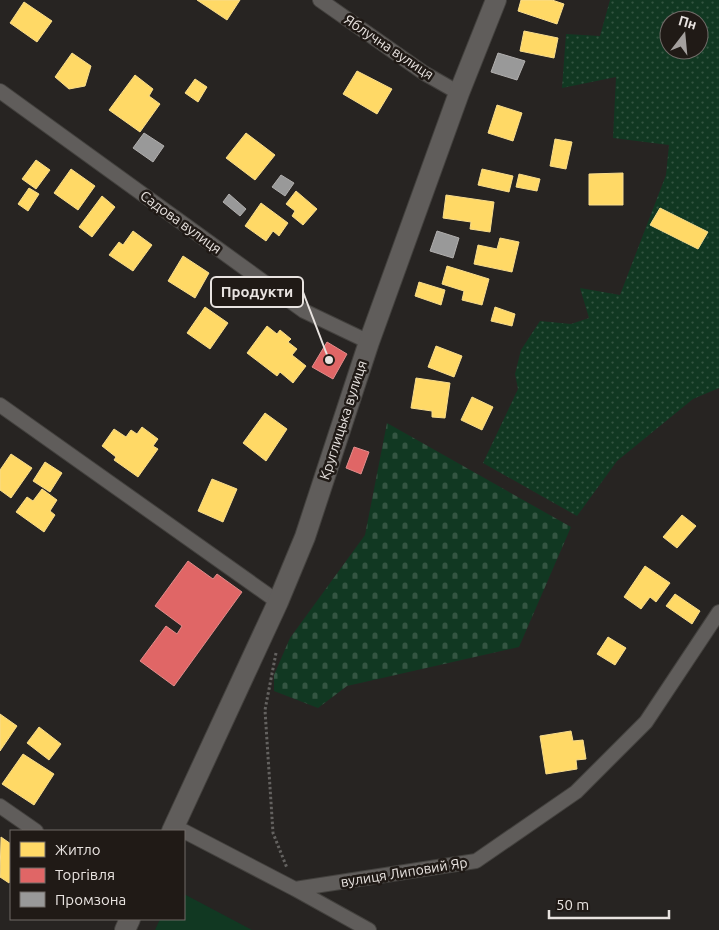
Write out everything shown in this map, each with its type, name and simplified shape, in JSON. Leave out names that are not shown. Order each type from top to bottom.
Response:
[{"type":"street","name":"Яблучна вулиця","points":[[320,0],[424,73],[459,93]]},
{"type":"street","name":"Круглицька вулиця","points":[[173,829],[278,602],[305,537],[369,342],[459,93],[496,0]]},
{"type":"street","name":"Садова вулиця","points":[[0,91],[304,311],[369,342]]},
{"type":"street","points":[[0,405],[278,602]]},
{"type":"street","name":"вулиця Липовий Яр","points":[[295,889],[476,861],[576,792],[646,722],[719,612]]},
{"type":"street","points":[[0,806],[35,830]]},
{"type":"street","points":[[185,835],[295,889],[369,930]]},
{"type":"path","points":[[276,652],[265,710],[273,833],[295,889]]},
{"type":"green space","points":[[610,0],[719,0],[719,388],[693,399],[617,461],[577,516],[483,463],[518,389],[515,374],[521,350],[540,321],[571,324],[589,318],[580,288],[620,295],[666,175],[669,145],[613,138],[616,77],[562,88],[566,34],[600,36]]},
{"type":"green space","points":[[387,423],[571,527],[519,647],[347,686],[318,708],[274,691],[274,675],[290,638],[365,535]]},
{"type":"green space","points":[[185,895],[252,930],[155,930],[160,920],[185,920]]},
{"type":"building: Житло","points":[[197,0],[240,0],[227,20]]},
{"type":"building: Житло","points":[[521,0],[552,0],[564,4],[557,24],[518,11]]},
{"type":"building: Житло","points":[[24,2],[52,21],[37,42],[10,23]]},
{"type":"building: Житло","points":[[524,31],[558,38],[554,58],[520,51]]},
{"type":"building: Житло","points":[[72,53],[91,66],[85,86],[69,89],[55,77]]},
{"type":"building: Житло","points":[[357,71],[392,89],[377,114],[343,94]]},
{"type":"building: Житло","points":[[135,75],[153,89],[149,96],[160,104],[140,132],[109,110]]},
{"type":"building: Житло","points":[[195,79],[207,87],[198,102],[185,93]]},
{"type":"building: Житло","points":[[497,105],[522,113],[513,141],[488,133]]},
{"type":"building: Житло","points":[[246,133],[275,155],[255,180],[226,158]]},
{"type":"building: Житло","points":[[555,139],[572,142],[566,169],[550,166]]},
{"type":"building: Житло","points":[[36,160],[50,170],[36,189],[22,179]]},
{"type":"building: Житло","points":[[71,169],[95,186],[78,210],[54,193]]},
{"type":"building: Житло","points":[[482,169],[513,176],[509,192],[478,185]]},
{"type":"building: Житло","points":[[623,173],[623,205],[589,205],[589,174]]},
{"type":"building: Житло","points":[[519,174],[540,179],[537,191],[516,187]]},
{"type":"building: Житло","points":[[29,188],[39,194],[28,211],[18,204]]},
{"type":"building: Житло","points":[[296,191],[317,209],[303,225],[292,216],[295,211],[286,204]]},
{"type":"building: Житло","points":[[446,195],[494,202],[490,232],[470,229],[471,222],[443,218]]},
{"type":"building: Житло","points":[[102,196],[115,207],[92,237],[79,227]]},
{"type":"building: Житло","points":[[261,203],[288,223],[279,236],[273,231],[266,241],[245,226]]},
{"type":"building: Житло","points":[[660,208],[708,232],[698,249],[650,225]]},
{"type":"building: Житло","points":[[133,231],[152,245],[133,271],[109,255],[119,242],[123,245]]},
{"type":"building: Житло","points":[[500,238],[519,242],[512,272],[474,264],[478,245],[497,249]]},
{"type":"building: Житло","points":[[183,256],[209,273],[195,298],[168,281]]},
{"type":"building: Житло","points":[[447,266],[489,279],[482,305],[462,300],[464,291],[442,284]]},
{"type":"building: Житло","points":[[419,282],[445,290],[441,305],[415,296]]},
{"type":"building: Житло","points":[[205,307],[228,323],[210,349],[187,333]]},
{"type":"building: Житло","points":[[495,307],[515,314],[512,326],[491,321]]},
{"type":"building: Житло","points":[[267,326],[277,334],[280,330],[291,339],[288,342],[297,349],[292,355],[306,366],[293,383],[280,372],[277,376],[247,353]]},
{"type":"building: Житло","points":[[436,346],[462,356],[454,377],[428,367]]},
{"type":"building: Житло","points":[[416,378],[450,383],[445,418],[432,417],[432,411],[411,408]]},
{"type":"building: Житло","points":[[472,397],[493,407],[482,430],[461,420]]},
{"type":"building: Житло","points":[[265,413],[287,429],[266,461],[243,443]]},
{"type":"building: Житло","points":[[142,427],[158,439],[153,446],[158,449],[138,477],[114,460],[116,457],[102,446],[114,429],[126,437],[131,430],[137,434]]},
{"type":"building: Житло","points":[[11,454],[32,468],[11,498],[0,490],[0,470]]},
{"type":"building: Житло","points":[[45,462],[62,473],[50,492],[33,481]]},
{"type":"building: Житло","points":[[212,479],[237,489],[223,522],[198,511]]},
{"type":"building: Житло","points":[[42,489],[57,500],[50,511],[55,515],[44,532],[16,512],[27,497],[33,501]]},
{"type":"building: Житло","points":[[682,515],[696,526],[677,548],[663,537]]},
{"type":"building: Житло","points":[[645,566],[670,583],[656,602],[650,597],[641,609],[624,597]]},
{"type":"building: Житло","points":[[675,594],[700,611],[692,624],[666,606]]},
{"type":"building: Житло","points":[[608,637],[626,648],[615,665],[597,654]]},
{"type":"building: Житло","points":[[0,714],[17,726],[0,751]]},
{"type":"building: Житло","points":[[39,727],[61,744],[49,760],[27,743]]},
{"type":"building: Житло","points":[[571,731],[573,741],[583,740],[586,759],[576,760],[577,769],[546,774],[540,736]]},
{"type":"building: Житло","points":[[23,754],[54,774],[34,805],[2,784]]},
{"type":"building: Житло","points":[[1,837],[10,843],[9,883],[0,877]]},
{"type":"building: Торгівля","points":[[327,342],[347,354],[333,379],[312,367]]},
{"type":"building: Торгівля","points":[[354,447],[369,452],[361,474],[346,468]]},
{"type":"building: Торгівля","points":[[188,561],[213,579],[217,574],[242,592],[174,686],[140,661],[166,626],[177,634],[182,626],[155,606]]},
{"type":"building: Промзона","points":[[498,53],[525,61],[517,80],[491,72]]},
{"type":"building: Промзона","points":[[144,133],[164,146],[153,162],[133,148]]},
{"type":"building: Промзона","points":[[281,175],[294,183],[285,196],[272,187]]},
{"type":"building: Промзона","points":[[229,194],[246,209],[240,216],[223,202]]},
{"type":"building: Промзона","points":[[437,231],[459,238],[453,258],[430,251]]},
{"type":"place","name":"Продукти","points":[[329,360]]}]
